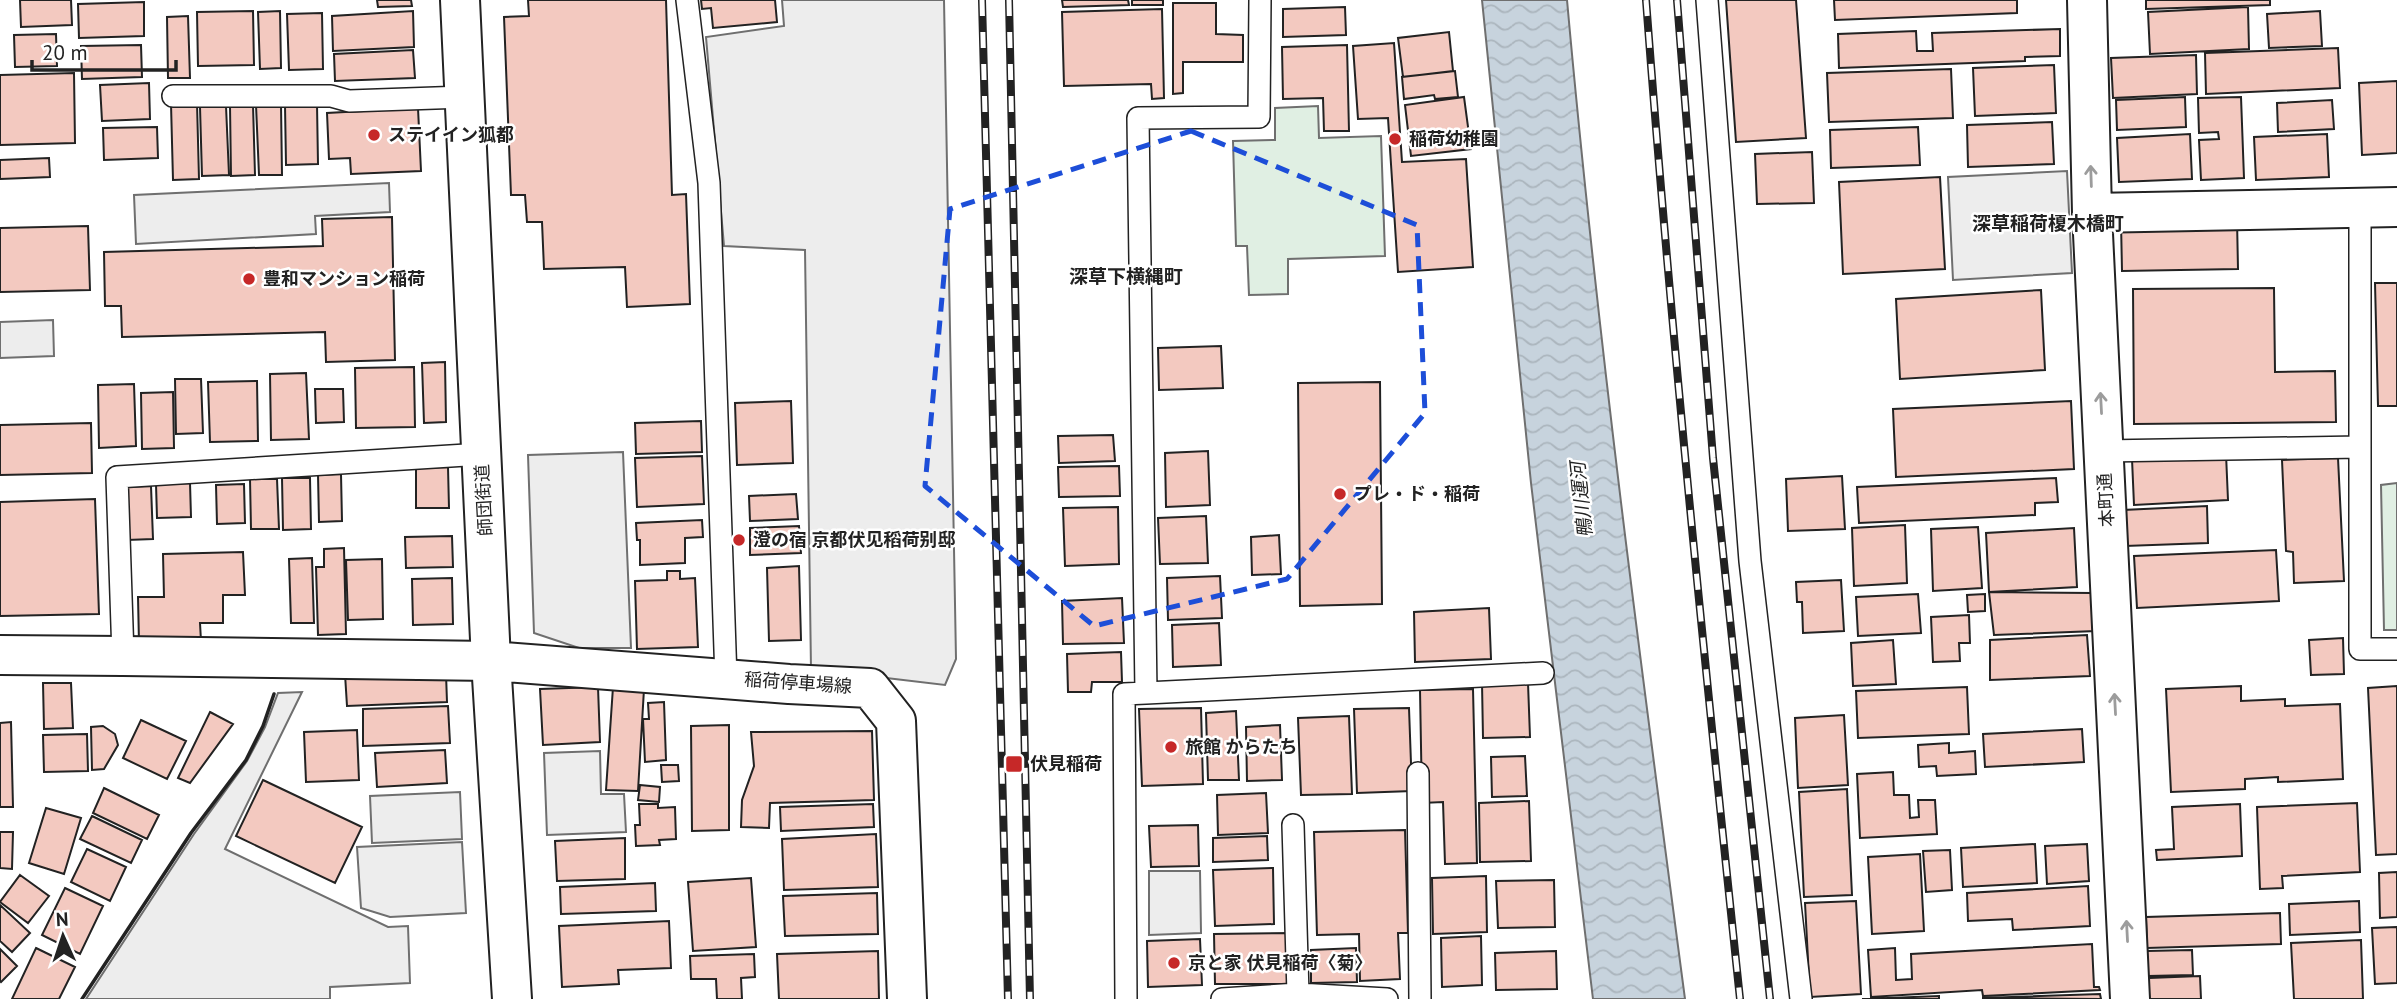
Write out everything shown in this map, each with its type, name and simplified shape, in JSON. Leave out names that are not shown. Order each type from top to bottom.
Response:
[{"type":"street","name":"師団街道","points":[[460,0],[491,661],[513,999]]},
{"type":"street","name":"本町通","points":[[2087,0],[2092,213],[2130,999]]},
{"type":"street","points":[[2092,213],[2397,206]]},
{"type":"street","name":"稲荷停車場線","points":[[0,654],[491,661],[870,688],[896,721],[908,999]]},
{"type":"lane","points":[[687,0],[709,183],[726,679]]},
{"type":"lane","points":[[1146,693],[1138,118],[1259,117],[1259,0]]},
{"type":"lane","points":[[1707,0],[1750,561],[1801,999]]},
{"type":"lane","points":[[173,96],[331,96],[349,101],[464,97]]},
{"type":"lane","points":[[2360,207],[2360,649],[2397,649]]},
{"type":"lane","points":[[2103,451],[2360,447]]},
{"type":"lane","points":[[123,656],[117,477],[482,454]]},
{"type":"lane","points":[[1126,999],[1124,694],[1543,673]]},
{"type":"lane","points":[[1418,774],[1420,999]]},
{"type":"lane","points":[[1293,825],[1298,994]]},
{"type":"lane","points":[[1223,999],[1298,994],[1387,999]]},
{"type":"highlighted area","points":[[1191,131],[1417,225],[1425,413],[1287,579],[1094,626],[925,486],[950,209]]},
{"type":"green space","points":[[1318,106],[1319,138],[1381,136],[1385,256],[1288,259],[1288,294],[1249,295],[1247,246],[1236,246],[1233,141],[1275,140],[1275,108]]},
{"type":"green space","points":[[2397,483],[2397,630],[2384,630],[2381,485]]},
{"type":"shaded area","points":[[782,0],[944,0],[956,659],[945,685],[811,669],[805,250],[724,246],[706,37],[784,26]]},
{"type":"shaded area","points":[[2067,171],[2072,273],[1953,280],[1948,177]]},
{"type":"shaded area","points":[[389,183],[390,212],[315,216],[316,234],[136,244],[134,195]]},
{"type":"shaded area","points":[[53,320],[54,356],[0,358],[0,322]]},
{"type":"shaded area","points":[[623,452],[631,648],[579,648],[534,633],[528,455]]},
{"type":"shaded area","points":[[302,692],[225,849],[388,927],[408,926],[410,983],[330,987],[330,999],[86,999],[194,834],[247,761],[265,727],[278,693]]},
{"type":"shaded area","points":[[600,751],[601,794],[624,794],[626,832],[547,835],[544,753]]},
{"type":"shaded area","points":[[460,792],[462,839],[372,843],[370,796]]},
{"type":"shaded area","points":[[462,842],[466,913],[390,917],[361,908],[357,847]]},
{"type":"shaded area","points":[[1149,871],[1200,871],[1201,933],[1149,935]]},
{"type":"water","name":"鴨川運河","points":[[1482,0],[1567,0],[1606,375],[1685,999],[1593,999],[1531,483]]},
{"type":"building","points":[[20,0],[71,0],[72,25],[21,27]]},
{"type":"building","points":[[377,0],[411,0],[412,6],[378,7]]},
{"type":"building","points":[[528,0],[666,0],[672,195],[686,194],[690,304],[627,307],[625,267],[544,269],[542,222],[527,222],[525,195],[511,195],[504,17],[529,16]]},
{"type":"building","points":[[701,0],[775,0],[777,22],[713,28],[711,8],[702,9]]},
{"type":"building","points":[[1062,0],[1128,0],[1129,5],[1063,7]]},
{"type":"building","points":[[1132,0],[1163,0],[1163,5],[1132,5]]},
{"type":"building","points":[[1726,0],[1796,0],[1806,138],[1736,142]]},
{"type":"building","points":[[1834,0],[2017,0],[2017,13],[1835,20]]},
{"type":"building","points":[[2146,0],[2270,0],[2270,5],[2146,9]]},
{"type":"building","points":[[144,2],[144,36],[79,38],[78,4]]},
{"type":"building","points":[[1173,3],[1216,3],[1216,34],[1243,35],[1243,62],[1183,62],[1183,93],[1173,94]]},
{"type":"building","points":[[1345,7],[1346,35],[1283,37],[1283,9]]},
{"type":"building","points":[[2248,7],[2249,49],[2150,54],[2148,12]]},
{"type":"building","points":[[1162,9],[1164,98],[1152,99],[1151,84],[1064,86],[1062,12]]},
{"type":"building","points":[[253,11],[254,65],[198,66],[197,12]]},
{"type":"building","points":[[280,11],[281,68],[260,69],[258,12]]},
{"type":"building","points":[[413,11],[414,47],[333,51],[332,16]]},
{"type":"building","points":[[2320,11],[2322,46],[2269,48],[2267,14]]},
{"type":"building","points":[[322,13],[323,69],[289,70],[287,14]]},
{"type":"building","points":[[188,16],[190,78],[168,78],[167,17]]},
{"type":"building","points":[[2060,29],[2060,56],[2025,57],[2025,61],[1839,68],[1838,34],[1916,31],[1917,51],[1933,51],[1932,33]]},
{"type":"building","points":[[1449,32],[1453,71],[1403,77],[1398,38]]},
{"type":"building","points":[[56,34],[57,66],[15,67],[14,35]]},
{"type":"building","name":"稲荷幼稚園","points":[[1394,43],[1402,162],[1466,159],[1473,267],[1398,272],[1388,118],[1358,119],[1353,46]]},
{"type":"building","points":[[141,45],[142,77],[82,79],[81,46]]},
{"type":"building","points":[[1347,45],[1349,131],[1324,131],[1323,98],[1283,99],[1282,47]]},
{"type":"building","points":[[2338,48],[2340,88],[2206,94],[2205,53]]},
{"type":"building","points":[[413,50],[415,78],[335,81],[334,54]]},
{"type":"building","points":[[2196,55],[2197,94],[2113,98],[2111,58]]},
{"type":"building","points":[[2054,65],[2056,113],[1975,116],[1973,68]]},
{"type":"building","points":[[1951,69],[1953,118],[1829,122],[1827,73]]},
{"type":"building","points":[[1455,71],[1458,97],[1435,99],[1434,95],[1404,99],[1402,77]]},
{"type":"building","points":[[74,73],[75,143],[0,145],[0,75]]},
{"type":"building","points":[[2397,81],[2397,153],[2362,155],[2359,83]]},
{"type":"building","points":[[149,83],[150,119],[102,121],[100,85]]},
{"type":"building","points":[[1464,97],[1471,149],[1411,156],[1405,105]]},
{"type":"building","points":[[2185,97],[2186,127],[2117,130],[2116,100]]},
{"type":"building","points":[[2241,97],[2244,178],[2201,180],[2199,140],[2219,139],[2218,132],[2199,133],[2198,98]]},
{"type":"building","points":[[2332,100],[2334,129],[2278,132],[2277,103]]},
{"type":"building","points":[[197,103],[199,179],[173,180],[171,104]]},
{"type":"building","points":[[281,104],[282,175],[259,175],[256,105]]},
{"type":"building","points":[[317,104],[318,164],[286,165],[285,105]]},
{"type":"building","points":[[253,105],[255,175],[231,176],[230,106]]},
{"type":"building","points":[[226,106],[229,175],[202,176],[200,107]]},
{"type":"building","name":"ステイイン狐都","points":[[418,108],[421,171],[351,174],[350,158],[329,159],[327,113]]},
{"type":"building","points":[[2052,122],[2054,164],[1968,167],[1967,125]]},
{"type":"building","points":[[157,127],[158,158],[104,160],[103,128]]},
{"type":"building","points":[[1918,127],[1920,165],[1831,168],[1830,130]]},
{"type":"building","points":[[2190,134],[2192,179],[2119,182],[2117,138]]},
{"type":"building","points":[[2327,134],[2329,177],[2256,180],[2254,137]]},
{"type":"building","points":[[1812,152],[1814,203],[1757,204],[1755,154]]},
{"type":"building","points":[[49,158],[50,177],[0,179],[0,160]]},
{"type":"building","points":[[1940,177],[1945,269],[1843,274],[1839,182]]},
{"type":"building","name":"豊和マンション稲荷","points":[[392,217],[395,360],[326,362],[325,332],[122,337],[121,306],[105,306],[104,252],[323,246],[322,219]]},
{"type":"building","points":[[2237,219],[2238,269],[2122,271],[2121,222]]},
{"type":"building","points":[[88,226],[90,290],[0,292],[0,228]]},
{"type":"building","points":[[2375,283],[2397,283],[2397,406],[2378,406]]},
{"type":"building","points":[[2274,288],[2275,372],[2335,371],[2336,422],[2134,424],[2133,289]]},
{"type":"building","points":[[2041,290],[2045,370],[1900,379],[1896,299]]},
{"type":"building","points":[[1221,346],[1223,388],[1159,390],[1158,348]]},
{"type":"building","points":[[445,362],[446,422],[424,423],[422,363]]},
{"type":"building","points":[[414,367],[415,427],[356,428],[355,368]]},
{"type":"building","points":[[306,373],[309,439],[271,440],[270,374]]},
{"type":"building","points":[[175,379],[201,379],[203,433],[176,434]]},
{"type":"building","points":[[257,381],[258,441],[210,442],[208,382]]},
{"type":"building","name":"プレ・ド・稲荷","points":[[1380,382],[1382,604],[1300,606],[1298,383]]},
{"type":"building","points":[[134,384],[136,446],[99,448],[98,385]]},
{"type":"building","points":[[315,389],[343,389],[344,422],[316,423]]},
{"type":"building","points":[[173,392],[174,448],[142,449],[141,393]]},
{"type":"building","points":[[791,401],[793,463],[737,465],[735,403]]},
{"type":"building","points":[[2071,401],[2074,469],[1896,477],[1893,409]]},
{"type":"building","points":[[701,421],[702,452],[636,454],[635,423]]},
{"type":"building","points":[[91,423],[92,473],[0,475],[0,425]]},
{"type":"building","points":[[1113,435],[1115,461],[1059,463],[1058,436]]},
{"type":"building","points":[[1208,451],[1210,505],[1166,507],[1165,453]]},
{"type":"building","points":[[2226,454],[2228,500],[2134,505],[2132,459]]},
{"type":"building","points":[[702,456],[704,504],[637,507],[635,458]]},
{"type":"building","points":[[2338,458],[2344,581],[2294,583],[2293,552],[2286,551],[2282,460]]},
{"type":"building","points":[[1119,466],[1120,496],[1059,497],[1058,467]]},
{"type":"building","points":[[448,467],[449,508],[416,508],[416,468]]},
{"type":"building","points":[[341,474],[342,521],[319,522],[318,475]]},
{"type":"building","points":[[1842,476],[1845,529],[1788,531],[1786,479]]},
{"type":"building","points":[[282,478],[310,478],[311,529],[283,530]]},
{"type":"building","points":[[2056,478],[2058,502],[2035,503],[2035,515],[1859,523],[1857,487]]},
{"type":"building","points":[[250,479],[277,479],[279,529],[251,529]]},
{"type":"building","points":[[190,483],[191,517],[157,518],[156,484]]},
{"type":"building","points":[[244,484],[245,523],[217,524],[216,485]]},
{"type":"building","points":[[151,486],[153,539],[127,540],[125,487]]},
{"type":"building","points":[[796,494],[798,519],[750,521],[749,496]]},
{"type":"building","points":[[95,499],[99,614],[0,616],[0,502]]},
{"type":"building","points":[[2207,506],[2208,543],[2125,546],[2123,510]]},
{"type":"building","points":[[1118,507],[1119,564],[1065,566],[1063,508]]},
{"type":"building","points":[[1206,516],[1208,563],[1160,564],[1158,518]]},
{"type":"building","points":[[702,520],[703,537],[685,538],[685,563],[640,565],[640,540],[637,540],[636,523]]},
{"type":"building","points":[[1905,525],[1907,583],[1854,586],[1852,528]]},
{"type":"building","points":[[799,526],[801,553],[750,555],[750,528]]},
{"type":"building","points":[[1978,527],[1982,588],[1933,591],[1931,529]]},
{"type":"building","points":[[2074,528],[2077,587],[1989,592],[1986,533]]},
{"type":"building","points":[[1279,535],[1281,574],[1252,575],[1251,537]]},
{"type":"building","points":[[452,536],[453,567],[406,568],[405,537]]},
{"type":"building","points":[[344,548],[346,634],[318,635],[316,567],[324,567],[324,549]]},
{"type":"building","points":[[2276,550],[2279,601],[2137,608],[2134,556]]},
{"type":"building","points":[[243,552],[245,595],[223,595],[223,623],[200,623],[201,641],[139,643],[138,597],[164,597],[163,554]]},
{"type":"building","points":[[312,558],[314,623],[291,623],[289,559]]},
{"type":"building","points":[[382,559],[383,619],[348,620],[346,560]]},
{"type":"building","points":[[799,566],[801,640],[769,641],[767,568]]},
{"type":"building","points":[[667,571],[680,571],[680,579],[695,578],[698,647],[637,649],[635,581],[667,580]]},
{"type":"building","points":[[1220,576],[1222,618],[1168,620],[1167,578]]},
{"type":"building","points":[[452,578],[453,624],[413,625],[412,579]]},
{"type":"building","points":[[1841,580],[1844,631],[1803,633],[1802,602],[1797,602],[1796,582]]},
{"type":"building","points":[[1989,592],[2092,593],[2096,631],[1994,635]]},
{"type":"building","points":[[1918,594],[1921,633],[1858,636],[1856,597]]},
{"type":"building","points":[[1985,594],[1985,611],[1968,612],[1967,595]]},
{"type":"building","points":[[1122,598],[1124,643],[1063,644],[1062,601]]},
{"type":"building","points":[[1489,608],[1491,659],[1415,662],[1414,612]]},
{"type":"building","points":[[1969,615],[1970,643],[1959,643],[1960,661],[1933,662],[1931,617]]},
{"type":"building","points":[[1219,623],[1221,665],[1173,667],[1172,625]]},
{"type":"building","points":[[2087,635],[2090,676],[1990,680],[1990,640]]},
{"type":"building","points":[[2343,638],[2344,674],[2311,675],[2309,640]]},
{"type":"building","points":[[1893,640],[1896,684],[1853,686],[1851,643]]},
{"type":"building","points":[[1121,652],[1122,682],[1092,682],[1091,692],[1068,692],[1067,654]]},
{"type":"building","points":[[345,674],[446,674],[447,702],[347,706]]},
{"type":"building","points":[[43,683],[71,683],[73,728],[44,729]]},
{"type":"building","points":[[1482,683],[1528,683],[1530,737],[1483,738]]},
{"type":"building","points":[[2241,686],[2241,701],[2285,699],[2285,706],[2340,704],[2343,779],[2278,782],[2278,777],[2245,779],[2245,789],[2171,792],[2166,689]]},
{"type":"building","points":[[2397,686],[2397,854],[2376,855],[2368,688]]},
{"type":"building","points":[[598,687],[600,742],[543,745],[540,689]]},
{"type":"building","points":[[613,687],[644,689],[638,791],[606,790]]},
{"type":"building","points":[[1967,687],[1969,734],[1858,738],[1856,691]]},
{"type":"building","points":[[1473,689],[1477,863],[1445,864],[1443,802],[1422,803],[1420,690]]},
{"type":"building","points":[[664,702],[666,760],[645,762],[643,719],[649,719],[648,703]]},
{"type":"building","points":[[448,706],[450,743],[363,746],[363,709]]},
{"type":"building","name":"旅館 からたち","points":[[1201,708],[1203,784],[1142,786],[1139,709]]},
{"type":"building","points":[[1409,708],[1412,791],[1357,793],[1354,709]]},
{"type":"building","points":[[1236,711],[1239,780],[1208,780],[1206,713]]},
{"type":"building","points":[[210,712],[233,724],[190,783],[178,778]]},
{"type":"building","points":[[1844,715],[1848,785],[1798,788],[1795,718]]},
{"type":"building","points":[[1349,716],[1352,794],[1301,795],[1298,718]]},
{"type":"building","points":[[141,720],[186,741],[167,779],[123,758]]},
{"type":"building","points":[[11,722],[13,807],[0,807],[0,723]]},
{"type":"building","points":[[729,725],[729,830],[692,831],[691,726]]},
{"type":"building","points":[[1280,725],[1282,780],[1247,781],[1246,727]]},
{"type":"building","points":[[103,726],[115,734],[118,745],[104,769],[92,770],[91,727]]},
{"type":"building","points":[[2082,729],[2084,762],[1985,767],[1983,734]]},
{"type":"building","points":[[357,730],[359,780],[306,782],[304,732]]},
{"type":"building","points":[[872,731],[874,800],[770,803],[769,828],[741,827],[742,800],[754,766],[751,732]]},
{"type":"building","points":[[87,734],[88,771],[44,772],[43,735]]},
{"type":"building","points":[[1949,743],[1949,753],[1975,751],[1976,774],[1937,776],[1936,766],[1919,767],[1918,745]]},
{"type":"building","points":[[445,750],[447,783],[377,787],[375,753]]},
{"type":"building","points":[[1525,756],[1527,796],[1492,797],[1491,757]]},
{"type":"building","points":[[661,765],[678,765],[679,781],[662,782]]},
{"type":"building","points":[[1893,772],[1894,795],[1909,795],[1910,818],[1919,817],[1918,800],[1935,800],[1937,834],[1860,838],[1857,774]]},
{"type":"building","points":[[263,780],[362,827],[335,883],[236,836]]},
{"type":"building","points":[[640,785],[660,787],[659,802],[638,800]]},
{"type":"building","points":[[104,788],[159,815],[147,839],[93,813]]},
{"type":"building","points":[[1847,789],[1852,895],[1804,897],[1799,792]]},
{"type":"building","points":[[1266,793],[1268,833],[1218,835],[1217,795]]},
{"type":"building","points":[[1529,801],[1531,861],[1480,862],[1479,803]]},
{"type":"building","points":[[2357,803],[2360,872],[2282,876],[2283,888],[2260,889],[2257,807]]},
{"type":"building","points":[[639,804],[658,804],[658,808],[675,807],[676,839],[659,840],[660,845],[636,846],[635,825],[640,825]]},
{"type":"building","points":[[873,804],[874,827],[781,831],[780,807]]},
{"type":"building","points":[[2240,804],[2242,856],[2157,860],[2156,850],[2174,849],[2172,807]]},
{"type":"building","points":[[46,808],[81,818],[64,874],[29,863]]},
{"type":"building","points":[[92,816],[142,840],[131,863],[80,839]]},
{"type":"building","points":[[1198,825],[1199,866],[1151,867],[1149,826]]},
{"type":"building","points":[[1405,830],[1408,933],[1398,933],[1400,979],[1360,981],[1359,934],[1317,935],[1314,832]]},
{"type":"building","points":[[0,832],[13,832],[12,869],[0,868]]},
{"type":"building","points":[[876,834],[878,887],[784,890],[782,839]]},
{"type":"building","points":[[1267,836],[1268,860],[1213,862],[1213,838]]},
{"type":"building","points":[[625,838],[625,879],[557,881],[555,841]]},
{"type":"building","points":[[2035,844],[2037,883],[1963,887],[1961,848]]},
{"type":"building","points":[[2087,844],[2089,881],[2047,884],[2045,846]]},
{"type":"building","points":[[87,849],[126,867],[110,901],[71,882]]},
{"type":"building","points":[[1950,850],[1952,890],[1926,892],[1923,851]]},
{"type":"building","points":[[1920,854],[1924,931],[1872,934],[1868,857]]},
{"type":"building","points":[[1273,868],[1274,924],[1215,926],[1213,870]]},
{"type":"building","points":[[2397,872],[2397,917],[2380,918],[2379,873]]},
{"type":"building","points":[[20,875],[49,896],[28,923],[0,902]]},
{"type":"building","points":[[1486,876],[1487,932],[1433,934],[1432,878]]},
{"type":"building","points":[[751,878],[756,947],[693,951],[688,882]]},
{"type":"building","points":[[1554,880],[1555,927],[1498,928],[1496,881]]},
{"type":"building","points":[[655,883],[656,911],[561,914],[560,887]]},
{"type":"building","points":[[2088,886],[2090,926],[2013,930],[2012,919],[1968,921],[1967,893]]},
{"type":"building","points":[[65,888],[103,906],[80,954],[42,935]]},
{"type":"building","points":[[877,893],[878,934],[785,936],[783,896]]},
{"type":"building","points":[[1856,901],[1861,994],[1810,997],[1805,903]]},
{"type":"building","points":[[2359,901],[2360,932],[2290,935],[2289,904]]},
{"type":"building","points":[[0,905],[30,933],[12,952],[0,941]]},
{"type":"building","points":[[2280,913],[2281,944],[2147,948],[2146,917]]},
{"type":"building","points":[[669,921],[671,968],[618,970],[619,984],[562,987],[559,926]]},
{"type":"building","points":[[2397,927],[2397,983],[2375,984],[2372,928]]},
{"type":"building","points":[[1292,933],[1292,984],[1215,984],[1214,934]]},
{"type":"building","points":[[1481,936],[1482,985],[1442,987],[1441,938]]},
{"type":"building","name":"京と家 伏見稲荷〈菊〉","points":[[1200,939],[1202,985],[1148,987],[1147,941]]},
{"type":"building","points":[[2361,940],[2363,999],[2294,999],[2291,943]]},
{"type":"building","points":[[2092,944],[2094,987],[2099,987],[2100,990],[1983,996],[1982,990],[1871,997],[1868,950],[1895,948],[1896,980],[1912,979],[1911,954]]},
{"type":"building","points":[[36,948],[75,967],[59,999],[12,999]]},
{"type":"building","points":[[1356,948],[1357,982],[1311,983],[1311,950]]},
{"type":"building","points":[[0,949],[17,966],[1,982],[0,981]]},
{"type":"building","points":[[2192,950],[2193,975],[2148,976],[2147,951]]},
{"type":"building","points":[[878,951],[879,999],[779,999],[777,954]]},
{"type":"building","points":[[1556,951],[1557,989],[1496,990],[1495,953]]},
{"type":"building","points":[[754,954],[755,977],[741,978],[742,999],[717,999],[716,979],[691,979],[690,956]]},
{"type":"building","points":[[2200,976],[2201,999],[2149,999],[2149,978]]},
{"type":"building","points":[[2100,994],[2101,999],[1982,998]]},
{"type":"building","points":[[1939,996],[1939,999],[1862,999]]},
{"type":"railway","points":[[982,0],[1008,999]]},
{"type":"railway","points":[[1009,0],[1030,999]]},
{"type":"railway","points":[[1646,0],[1701,625],[1740,999]]},
{"type":"railway","points":[[1677,0],[1713,458],[1770,999]]},
{"type":"wall","points":[[82,999],[191,833],[246,760],[263,726],[274,694]]},
{"type":"place","name":"ステイイン狐都","points":[[374,135]]},
{"type":"place","name":"稲荷幼稚園","points":[[1395,139]]},
{"type":"place","name":"豊和マンション稲荷","points":[[249,279]]},
{"type":"place","name":"プレ・ド・稲荷","points":[[1340,494]]},
{"type":"place","name":"澄の宿 京都伏见稻荷别邸","points":[[739,540]]},
{"type":"place","name":"旅館 からたち","points":[[1171,747]]},
{"type":"place","name":"伏見稲荷","points":[[1014,764]]},
{"type":"place","name":"京と家 伏見稲荷〈菊〉","points":[[1174,963]]},
{"type":"district","name":"深草稲荷榎木橋町","points":[[2048,223]]},
{"type":"district","name":"深草下横縄町","points":[[1126,276]]}]
